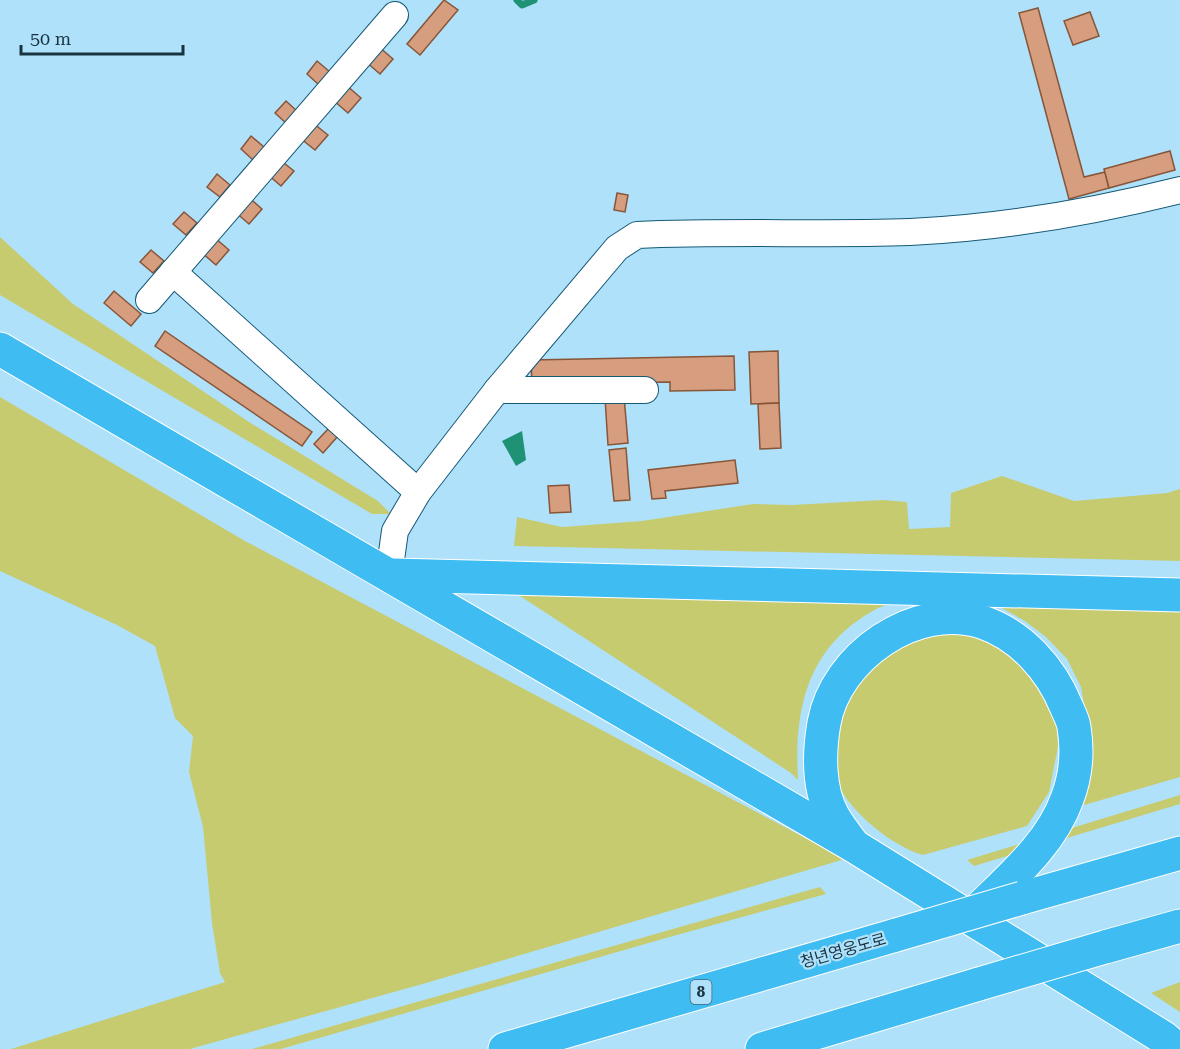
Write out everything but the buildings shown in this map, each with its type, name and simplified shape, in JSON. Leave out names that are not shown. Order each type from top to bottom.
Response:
[{"type":"highway","points":[[0,349],[854,846],[1164,1038],[1177,1049]]},
{"type":"highway","points":[[389,574],[1180,595]]},
{"type":"highway","points":[[854,846],[832,816],[822,783],[820,744],[826,713],[834,691],[850,667],[872,645],[896,632],[921,623],[951,618],[982,622],[1016,639],[1042,664],[1061,693],[1074,725],[1077,761],[1067,800],[1051,830],[1026,862],[1012,892]]},
{"type":"highway","name":"청년영웅도로","points":[[505,1049],[977,911],[1012,892],[1180,853]]},
{"type":"highway","points":[[762,1049],[1180,926]]},
{"type":"street","points":[[149,300],[395,15]]},
{"type":"street","points":[[389,574],[395,531],[418,492],[497,390],[617,248],[637,235],[923,231],[1046,218],[1098,209],[1180,190]]},
{"type":"street","points":[[173,272],[418,492]]},
{"type":"street","points":[[497,390],[645,390]]},
{"type":"shaded area","points":[[0,237],[73,304],[249,422],[378,501],[391,514],[372,514],[0,295]]},
{"type":"shaded area","points":[[0,397],[245,541],[845,859],[426,983],[190,1049],[11,1049],[225,982],[220,973],[212,923],[203,827],[189,772],[193,736],[175,718],[155,646],[117,625],[0,571]]},
{"type":"shaded area","points":[[522,431],[526,460],[516,466],[502,441]]},
{"type":"shaded area","points":[[1002,476],[1074,501],[1167,493],[1180,489],[1180,561],[514,546],[517,517],[562,527],[642,521],[753,504],[792,505],[883,500],[907,502],[909,529],[950,527],[951,493]]},
{"type":"shaded area","points":[[517,594],[908,598],[878,608],[854,623],[835,640],[821,659],[810,680],[803,703],[797,753],[798,780],[791,773]]},
{"type":"shaded area","points":[[972,600],[1180,605],[1180,777],[1074,808],[1087,721],[1081,687],[1067,659],[1046,637],[1025,621],[1000,607]]},
{"type":"shaded area","points":[[981,629],[1037,672],[1057,724],[1058,747],[1049,792],[1027,826],[923,855],[895,842],[866,820],[842,792],[835,777],[832,760],[844,685],[909,634]]},
{"type":"shaded area","points":[[1180,795],[1180,804],[974,866],[967,860]]},
{"type":"shaded area","points":[[820,887],[826,894],[281,1049],[252,1049]]},
{"type":"shaded area","points":[[1180,982],[1180,1012],[1151,993]]},
{"type":"waterway","points":[[517,0],[522,5],[534,0]]}]
